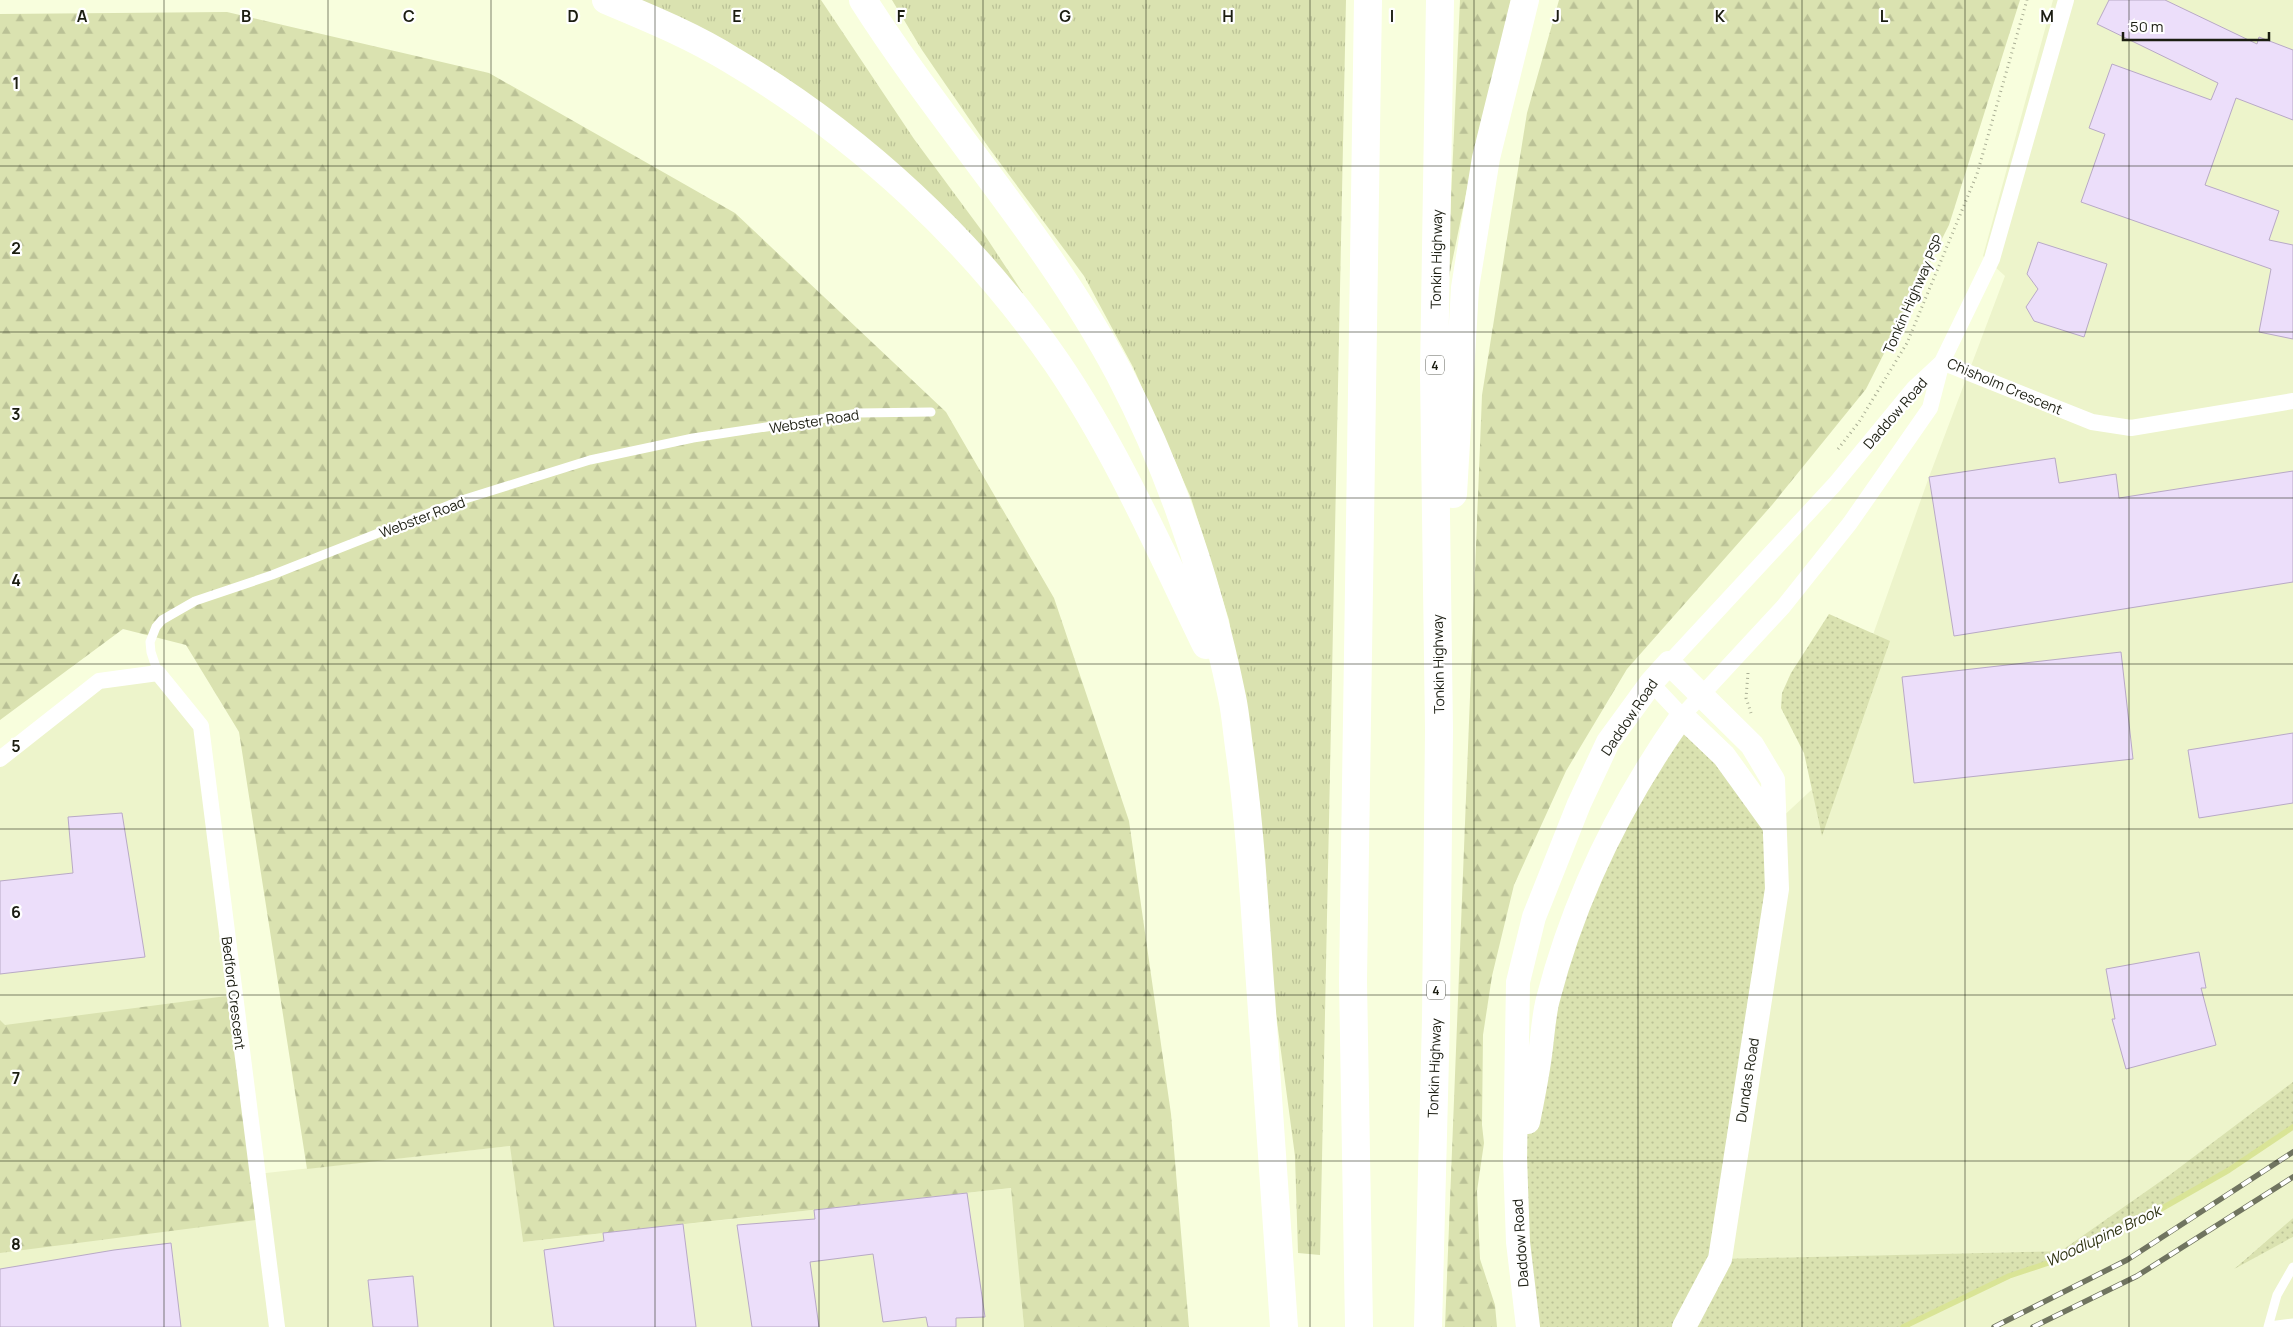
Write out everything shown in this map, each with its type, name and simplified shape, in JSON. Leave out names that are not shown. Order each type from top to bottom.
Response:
[{"type":"highway","points":[[606,0],[668,26],[733,60],[802,105],[866,153],[930,211],[994,280],[1058,364],[1117,462],[1232,698]]},
{"type":"highway","points":[[863,0],[888,40],[944,118],[1038,242],[1095,329],[1120,376],[1159,458],[1196,557],[1232,698],[1250,826],[1284,1327]]},
{"type":"highway","points":[[1359,1327],[1353,981],[1368,0]]},
{"type":"highway","name":"Tonkin Highway","points":[[1428,1327],[1436,1019],[1439,730],[1434,373],[1440,0]]},
{"type":"highway","points":[[1439,730],[1465,288],[1486,158],[1526,0]]},
{"type":"highway","points":[[1498,109],[1536,0]]},
{"type":"main road","name":"Daddow Road","points":[[1528,1327],[1518,1242],[1515,1159],[1518,982],[1534,917],[1579,804],[1608,742],[1651,683],[1669,663]]},
{"type":"main road","name":"Dundas Road","points":[[1669,663],[1752,745],[1773,780],[1773,824],[1777,889],[1720,1259],[1684,1327]]},
{"type":"main road","name":"Daddow Road","points":[[1515,1159],[1526,1126],[1536,1085],[1548,1000],[1572,921],[1619,817],[1665,740],[1682,716]]},
{"type":"main road","points":[[1682,716],[1724,756],[1773,824]]},
{"type":"street","name":"Chisholm Crescent","points":[[2066,0],[1992,260],[1942,362],[2092,422],[2131,428],[2293,401]]},
{"type":"street","name":"Daddow Road","points":[[1669,663],[1835,484],[1914,388],[1942,362]]},
{"type":"street","name":"Daddow Road","points":[[1682,716],[1783,607],[1850,523],[1930,408],[1942,362]]},
{"type":"street","points":[[0,759],[99,681],[158,673]]},
{"type":"street","name":"Bedford Crescent","points":[[158,673],[201,726],[277,1327]]},
{"type":"street","points":[[1651,683],[1682,716]]},
{"type":"lane","name":"Webster Road","points":[[158,673],[151,652],[150,642],[156,627],[162,620],[195,601],[272,575],[462,500],[590,460],[693,438],[859,413],[931,412]]},
{"type":"lane","points":[[2293,1267],[2277,1295],[2269,1326],[2293,1323]]},
{"type":"path","name":"Tonkin Highway PSP","points":[[1836,452],[1859,422],[1911,334],[1977,174],[2026,0]]},
{"type":"path","points":[[1752,715],[1746,698],[1748,673],[1754,666]]},
{"type":"shaded area","points":[[2053,0],[2293,0],[2293,1218],[2236,1267],[2293,1237],[2293,1327],[1903,1327],[2060,1251],[1700,1260],[1762,836],[1821,781],[1929,477],[2005,276],[1983,256]]},
{"type":"shaded area","points":[[158,673],[201,726],[257,1174],[511,1146],[523,1242],[1012,1188],[1024,1327],[0,1327],[0,759],[99,681]]},
{"type":"green space","points":[[611,0],[821,0],[914,139],[982,231],[1023,293],[1012,299],[904,184]]},
{"type":"green space","points":[[892,0],[1346,0],[1320,1255],[1298,1253],[1295,1156],[1269,962],[1260,806],[1229,620],[1191,498],[1133,367],[1084,276],[989,148],[922,50]]},
{"type":"green space","points":[[1460,0],[1511,0],[1476,145],[1447,287]]},
{"type":"green space","points":[[1559,0],[2020,0],[1949,225],[1866,389],[1772,505],[1627,669],[1566,771],[1514,885],[1492,976],[1483,1035],[1482,1125],[1484,1143],[1477,1191],[1480,1259],[1495,1305],[1497,1327],[1445,1327],[1482,395],[1527,113]]},
{"type":"green space","points":[[227,12],[489,73],[735,213],[946,412],[1054,598],[1129,821],[1171,1114],[1189,1327],[1024,1327],[1011,1188],[523,1242],[510,1146],[307,1169],[239,732],[186,645],[123,629],[0,720],[0,14]]},
{"type":"green space","points":[[1829,614],[1890,641],[1822,836],[1804,753],[1781,708],[1782,693],[1791,673]]},
{"type":"green space","points":[[1682,716],[1773,824],[1720,1259],[2061,1251],[2171,1174],[2293,1082],[2293,1127],[2229,1170],[2140,1221],[2063,1258],[2009,1276],[1903,1327],[1528,1327],[1527,1126],[1572,921]]},
{"type":"green space","points":[[242,994],[263,1219],[0,1253],[0,1020],[5,1025]]},
{"type":"green space","points":[[2293,1218],[2293,1237],[2234,1269]]},
{"type":"building","points":[[2109,0],[2165,0],[2257,44],[2259,37],[2293,50],[2293,120],[2236,98],[2205,185],[2279,211],[2269,240],[2293,245],[2293,339],[2259,332],[2271,269],[2081,202],[2105,134],[2089,128],[2112,64],[2211,100],[2218,83],[2097,24]]},
{"type":"building","points":[[2038,242],[2107,264],[2084,337],[2034,321],[2026,307],[2038,289],[2027,274]]},
{"type":"building","points":[[2055,458],[2059,483],[2116,474],[2119,498],[2293,471],[2293,582],[1954,636],[1929,477]]},
{"type":"building","points":[[2121,652],[2133,759],[1914,783],[1902,677]]},
{"type":"building","points":[[2293,733],[2293,803],[2199,818],[2188,750]]},
{"type":"building","points":[[122,813],[145,957],[0,974],[0,881],[73,873],[68,817]]},
{"type":"building","points":[[2199,952],[2206,988],[2201,988],[2216,1045],[2126,1069],[2112,1019],[2115,1019],[2106,969]]},
{"type":"building","points":[[967,1193],[985,1317],[956,1318],[956,1327],[928,1327],[926,1317],[883,1322],[873,1254],[810,1262],[819,1327],[752,1327],[737,1225],[815,1219],[814,1210]]},
{"type":"building","points":[[683,1224],[696,1327],[554,1327],[544,1250],[604,1241],[603,1233]]},
{"type":"building","points":[[171,1243],[181,1327],[0,1327],[0,1269],[114,1250]]},
{"type":"building","points":[[413,1276],[418,1327],[373,1327],[368,1280]]},
{"type":"waterway","name":"Woodlupine Brook","points":[[1903,1327],[2009,1276],[2063,1258],[2140,1221],[2229,1170],[2293,1127]]},
{"type":"railway","points":[[1994,1327],[2127,1260],[2293,1152]]},
{"type":"railway","points":[[2033,1327],[2137,1276],[2293,1177]]}]
